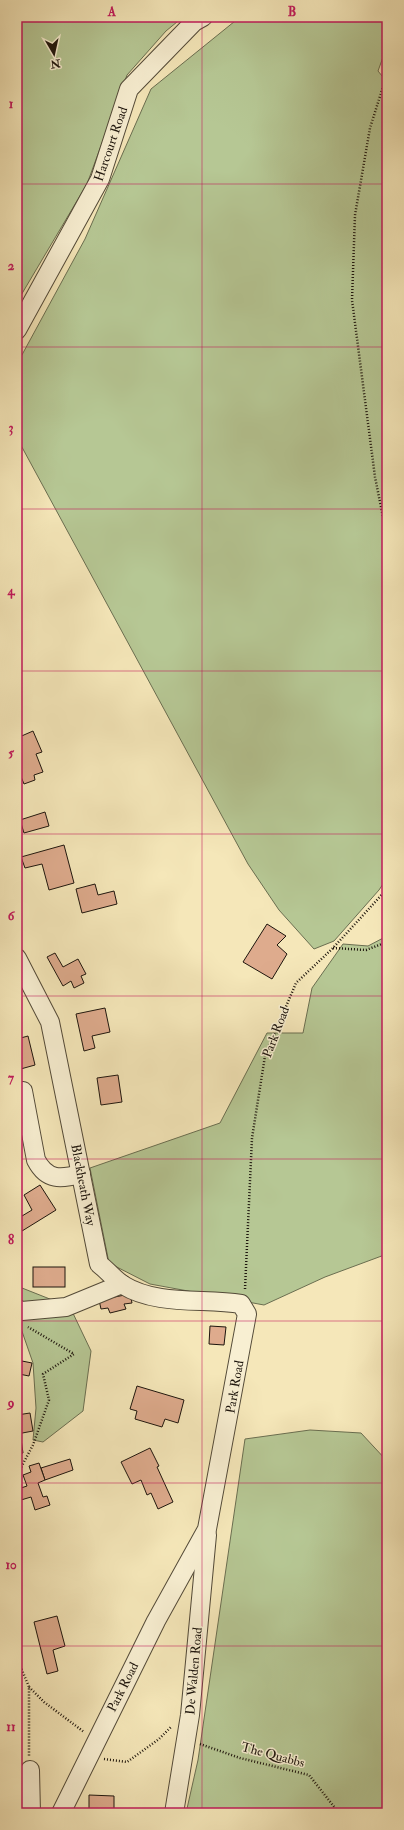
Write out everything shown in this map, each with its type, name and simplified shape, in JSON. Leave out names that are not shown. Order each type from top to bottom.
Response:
[{"type":"street","name":"Harcourt Road","points":[[17,330],[100,179],[129,89],[194,22],[203,17]]},
{"type":"street","name":"Blackheath Way","points":[[17,958],[50,1022],[100,1264],[122,1284],[143,1294],[164,1298],[237,1303],[244,1307]]},
{"type":"street","points":[[23,1091],[36,1160],[41,1170],[52,1176],[64,1178],[81,1174]]},
{"type":"street","points":[[20,1310],[66,1307],[122,1284]]},
{"type":"street","name":"Park Road","points":[[62,1813],[156,1621],[207,1529],[248,1314],[244,1307]]},
{"type":"street","name":"De Walden Road","points":[[174,1813],[187,1740],[207,1529]]},
{"type":"street","points":[[30,1770],[31,1813]]},
{"type":"path","points":[[387,74],[370,128],[355,215],[352,300],[375,477],[387,537]]},
{"type":"path","name":"Park Road","points":[[244,1307],[252,1138],[265,1056],[296,983],[333,948],[387,888]]},
{"type":"path","points":[[333,948],[366,950],[387,942]]},
{"type":"path","points":[[17,1475],[34,1445],[49,1400],[43,1374],[74,1354],[24,1325],[20,1310]]},
{"type":"path","points":[[17,1658],[29,1687],[28,1734],[30,1770]]},
{"type":"path","name":"The Quabbs","points":[[187,1740],[240,1758],[309,1775],[338,1813]]},
{"type":"green space","points":[[17,17],[183,17],[166,31],[127,75],[87,184],[17,302]]},
{"type":"green space","points":[[240,17],[387,17],[387,46],[378,71],[387,82],[387,878],[379,890],[334,941],[314,949],[279,910],[248,864],[17,438],[17,364],[85,239],[151,89]]},
{"type":"green space","points":[[387,936],[387,1254],[325,1277],[264,1305],[150,1284],[109,1263],[90,1168],[220,1123],[267,1033],[303,1033],[312,988],[343,944],[368,946]]},
{"type":"green space","points":[[17,1286],[70,1307],[91,1351],[83,1411],[43,1442],[33,1440],[36,1408],[33,1363],[17,1317]]},
{"type":"green space","points":[[310,1430],[361,1433],[387,1461],[387,1813],[186,1813],[198,1760],[245,1439]]},
{"type":"building","points":[[33,731],[42,752],[36,754],[43,772],[34,775],[35,780],[24,784],[17,767],[17,762],[20,761],[17,755],[17,738]]},
{"type":"building","points":[[45,812],[49,826],[24,833],[20,820]]},
{"type":"building","points":[[64,845],[74,883],[49,890],[42,864],[25,868],[21,857]]},
{"type":"building","points":[[95,884],[98,895],[114,891],[117,904],[82,913],[76,889]]},
{"type":"building","points":[[267,924],[286,936],[277,945],[287,954],[272,979],[243,962]]},
{"type":"building","points":[[55,953],[63,967],[78,959],[86,974],[81,976],[84,983],[74,988],[71,981],[63,986],[47,957]]},
{"type":"building","points":[[105,1008],[110,1032],[92,1036],[95,1048],[84,1051],[76,1014]]},
{"type":"building","points":[[28,1036],[35,1065],[17,1070],[17,1039]]},
{"type":"building","points":[[118,1075],[122,1102],[101,1105],[97,1078]]},
{"type":"building","points":[[40,1185],[56,1210],[22,1231],[17,1223],[17,1219],[32,1210],[24,1195]]},
{"type":"building","points":[[33,1267],[65,1267],[65,1287],[33,1287]]},
{"type":"building","points":[[130,1294],[132,1303],[124,1304],[126,1309],[110,1313],[108,1308],[101,1309],[99,1300]]},
{"type":"building","points":[[210,1326],[226,1327],[224,1345],[209,1344]]},
{"type":"building","points":[[22,1361],[32,1363],[29,1376],[19,1374]]},
{"type":"building","points":[[17,1366],[21,1367],[19,1379],[17,1378]]},
{"type":"building","points":[[137,1386],[184,1400],[178,1423],[165,1419],[162,1427],[135,1419],[137,1411],[130,1409]]},
{"type":"building","points":[[30,1413],[33,1431],[17,1434],[17,1415]]},
{"type":"building","points":[[17,1439],[21,1439],[23,1453],[17,1454]]},
{"type":"building","points":[[150,1448],[159,1466],[157,1467],[173,1502],[158,1509],[151,1493],[147,1495],[141,1480],[132,1484],[121,1462]]},
{"type":"building","points":[[70,1459],[73,1470],[45,1480],[41,1468]]},
{"type":"building","points":[[39,1463],[45,1480],[38,1483],[43,1497],[47,1496],[50,1505],[35,1510],[31,1497],[21,1500],[18,1489],[27,1486],[23,1475],[31,1472],[29,1466]]},
{"type":"building","points":[[57,1616],[65,1646],[53,1650],[58,1671],[47,1674],[34,1622]]},
{"type":"building","points":[[89,1795],[114,1796],[114,1810],[89,1809]]}]
